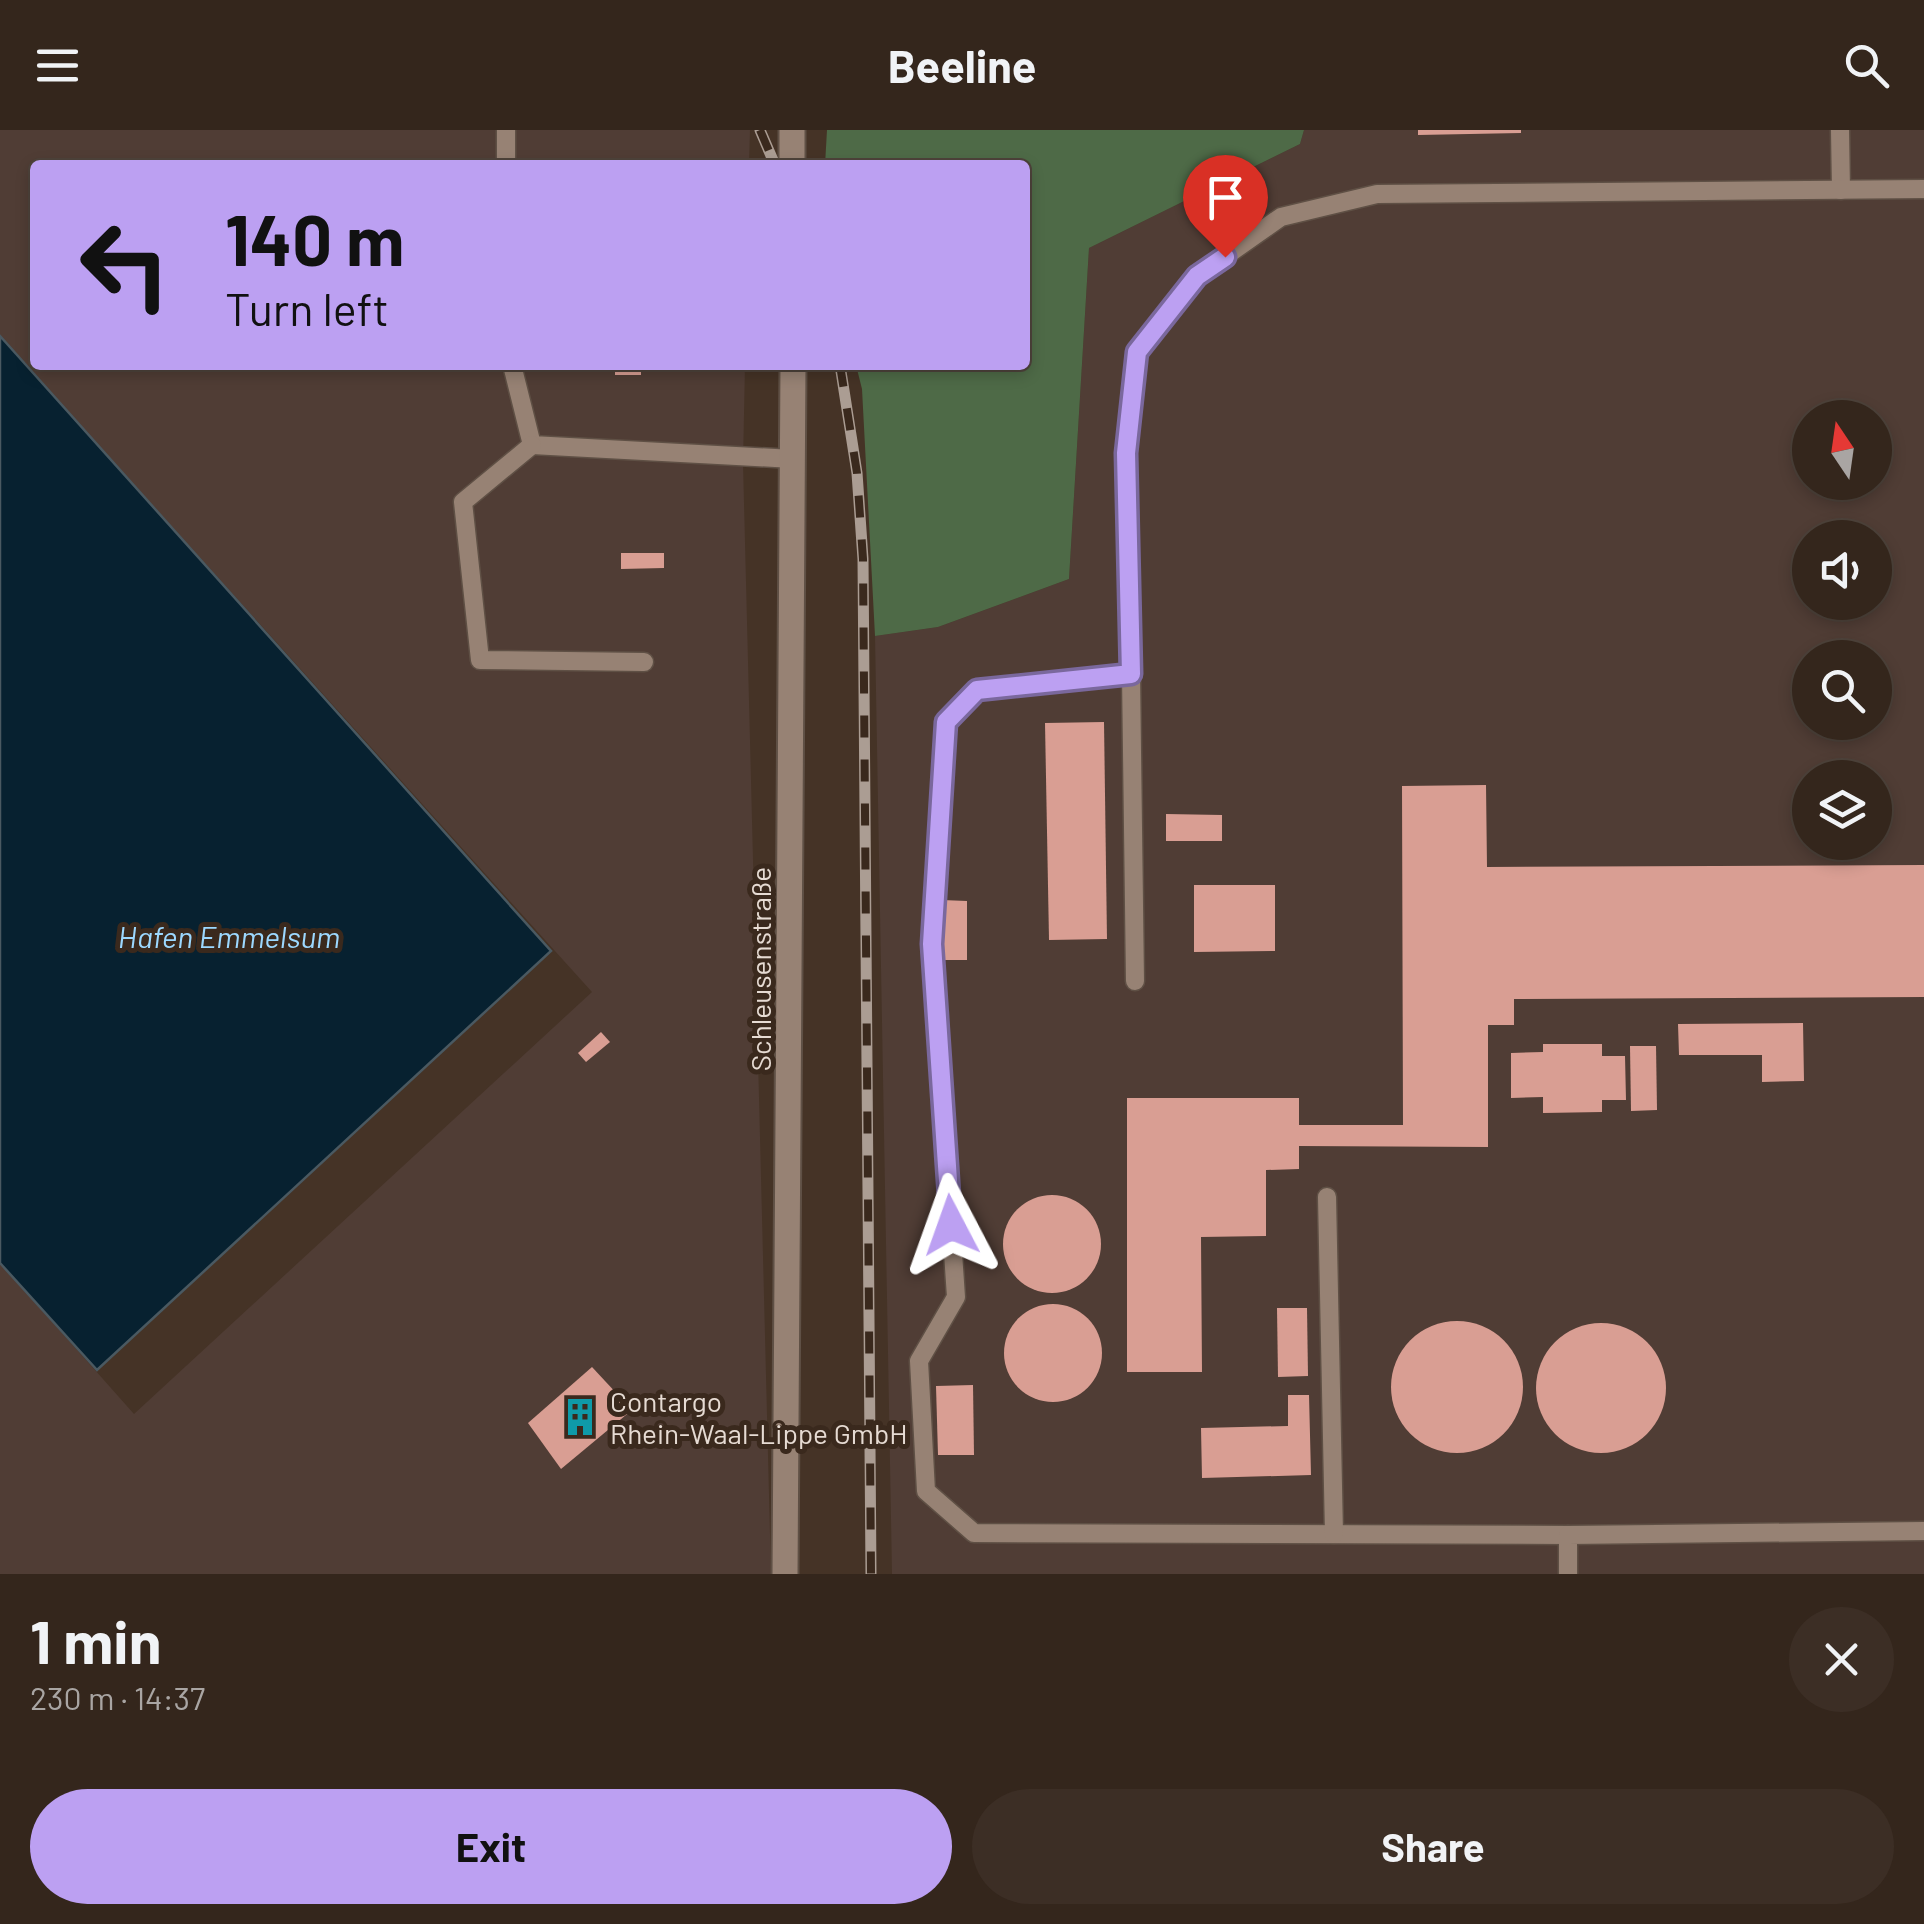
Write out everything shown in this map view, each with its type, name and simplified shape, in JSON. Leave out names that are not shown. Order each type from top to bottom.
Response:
[{"type":"street","points":[[792,130],[792,160]]},
{"type":"street","name":"Schleusenstraße","points":[[786,1574],[794,370]]},
{"type":"lane","points":[[506,130],[506,160]]},
{"type":"lane","points":[[1840,130],[1841,190]]},
{"type":"lane","points":[[1135,981],[1126,453],[1137,352],[1197,276],[1281,217],[1377,194],[1924,189]]},
{"type":"lane","points":[[513,370],[532,445]]},
{"type":"lane","points":[[644,662],[480,660],[463,502],[532,445],[793,459]]},
{"type":"lane","points":[[1131,674],[977,690],[946,722],[932,944],[956,1296],[918,1361],[926,1491],[974,1533],[1568,1535],[1924,1531]]},
{"type":"lane","points":[[1328,1197],[1334,1534]]},
{"type":"lane","points":[[1568,1535],[1568,1574]]},
{"type":"shaded area","points":[[0,130],[750,130],[749,160],[30,160],[30,369],[0,336]]},
{"type":"shaded area","points":[[1304,130],[1924,130],[1924,1574],[892,1574],[875,636],[938,627],[1069,579],[1089,248],[1300,144]]},
{"type":"shaded area","points":[[31,370],[745,370],[743,463],[771,1574],[0,1574],[0,1263],[134,1414],[592,992]]},
{"type":"green space","points":[[827,130],[1304,130],[1300,144],[1089,248],[1069,579],[938,627],[875,636],[862,389],[857,370],[1030,370],[1030,160],[825,160]]},
{"type":"water","name":"Hafen Emmelsum","points":[[0,336],[551,951],[97,1370],[0,1263]]},
{"type":"building","points":[[1418,130],[1521,130],[1521,133],[1418,135]]},
{"type":"building","points":[[615,370],[641,370],[641,375],[615,375]]},
{"type":"building","points":[[621,553],[664,553],[664,568],[621,569]]},
{"type":"building","points":[[1104,722],[1107,939],[1049,940],[1045,723]]},
{"type":"building","points":[[1486,785],[1487,867],[1924,865],[1924,997],[1514,999],[1514,1025],[1488,1025],[1488,1147],[1299,1146],[1299,1169],[1266,1170],[1266,1236],[1201,1237],[1202,1372],[1127,1372],[1127,1098],[1299,1098],[1299,1125],[1403,1125],[1402,786]]},
{"type":"building","points":[[1166,814],[1222,815],[1222,841],[1166,841]]},
{"type":"building","points":[[1194,885],[1275,885],[1275,951],[1194,952]]},
{"type":"building","points":[[942,900],[967,901],[967,960],[942,960]]},
{"type":"building","points":[[1803,1023],[1804,1081],[1762,1082],[1762,1055],[1679,1055],[1678,1024]]},
{"type":"building","points":[[601,1032],[610,1042],[586,1062],[578,1053]]},
{"type":"building","points":[[1543,1044],[1602,1044],[1602,1056],[1625,1056],[1626,1100],[1602,1100],[1602,1112],[1543,1113],[1543,1097],[1511,1098],[1511,1053],[1543,1052]]},
{"type":"building","points":[[1630,1046],[1656,1046],[1657,1110],[1631,1111]]},
{"type":"building","points":[[1052,1195],[1071,1198],[1087,1209],[1098,1225],[1098,1263],[1087,1279],[1071,1290],[1052,1293],[1033,1290],[1017,1279],[1006,1263],[1003,1244],[1006,1225],[1017,1209],[1033,1198]]},
{"type":"building","points":[[1053,1304],[1072,1308],[1088,1318],[1098,1334],[1102,1353],[1098,1372],[1088,1388],[1072,1398],[1053,1402],[1034,1398],[1018,1388],[1008,1372],[1004,1353],[1008,1334],[1018,1318],[1034,1308]]},
{"type":"building","points":[[1277,1308],[1307,1308],[1308,1376],[1278,1377]]},
{"type":"building","points":[[1457,1321],[1482,1326],[1503,1341],[1518,1362],[1523,1387],[1518,1412],[1503,1433],[1482,1448],[1457,1453],[1432,1448],[1411,1433],[1396,1412],[1391,1387],[1396,1362],[1411,1341],[1432,1326]]},
{"type":"building","points":[[1601,1323],[1626,1328],[1647,1342],[1661,1363],[1666,1388],[1661,1413],[1647,1434],[1626,1448],[1601,1453],[1576,1448],[1555,1434],[1541,1413],[1536,1388],[1541,1363],[1555,1342],[1576,1328]]},
{"type":"building","name":"Contargo Rhein-Waal-Lippe GmbH","points":[[592,1367],[632,1410],[561,1469],[528,1423]]},
{"type":"building","points":[[973,1385],[974,1455],[938,1455],[936,1386]]},
{"type":"building","points":[[1288,1395],[1309,1395],[1311,1475],[1202,1478],[1201,1428],[1288,1426]]},
{"type":"railway","points":[[760,130],[773,160]]},
{"type":"railway","points":[[841,370],[857,473],[863,559],[871,1574]]},
{"type":"place","name":"Contargo Rhein-Waal-Lippe GmbH","points":[[580,1417]]},
{"type":"route","points":[[951,1225],[932,944],[943,820],[946,722],[977,690],[1131,674],[1126,453],[1137,352],[1197,276],[1225,257]]}]
